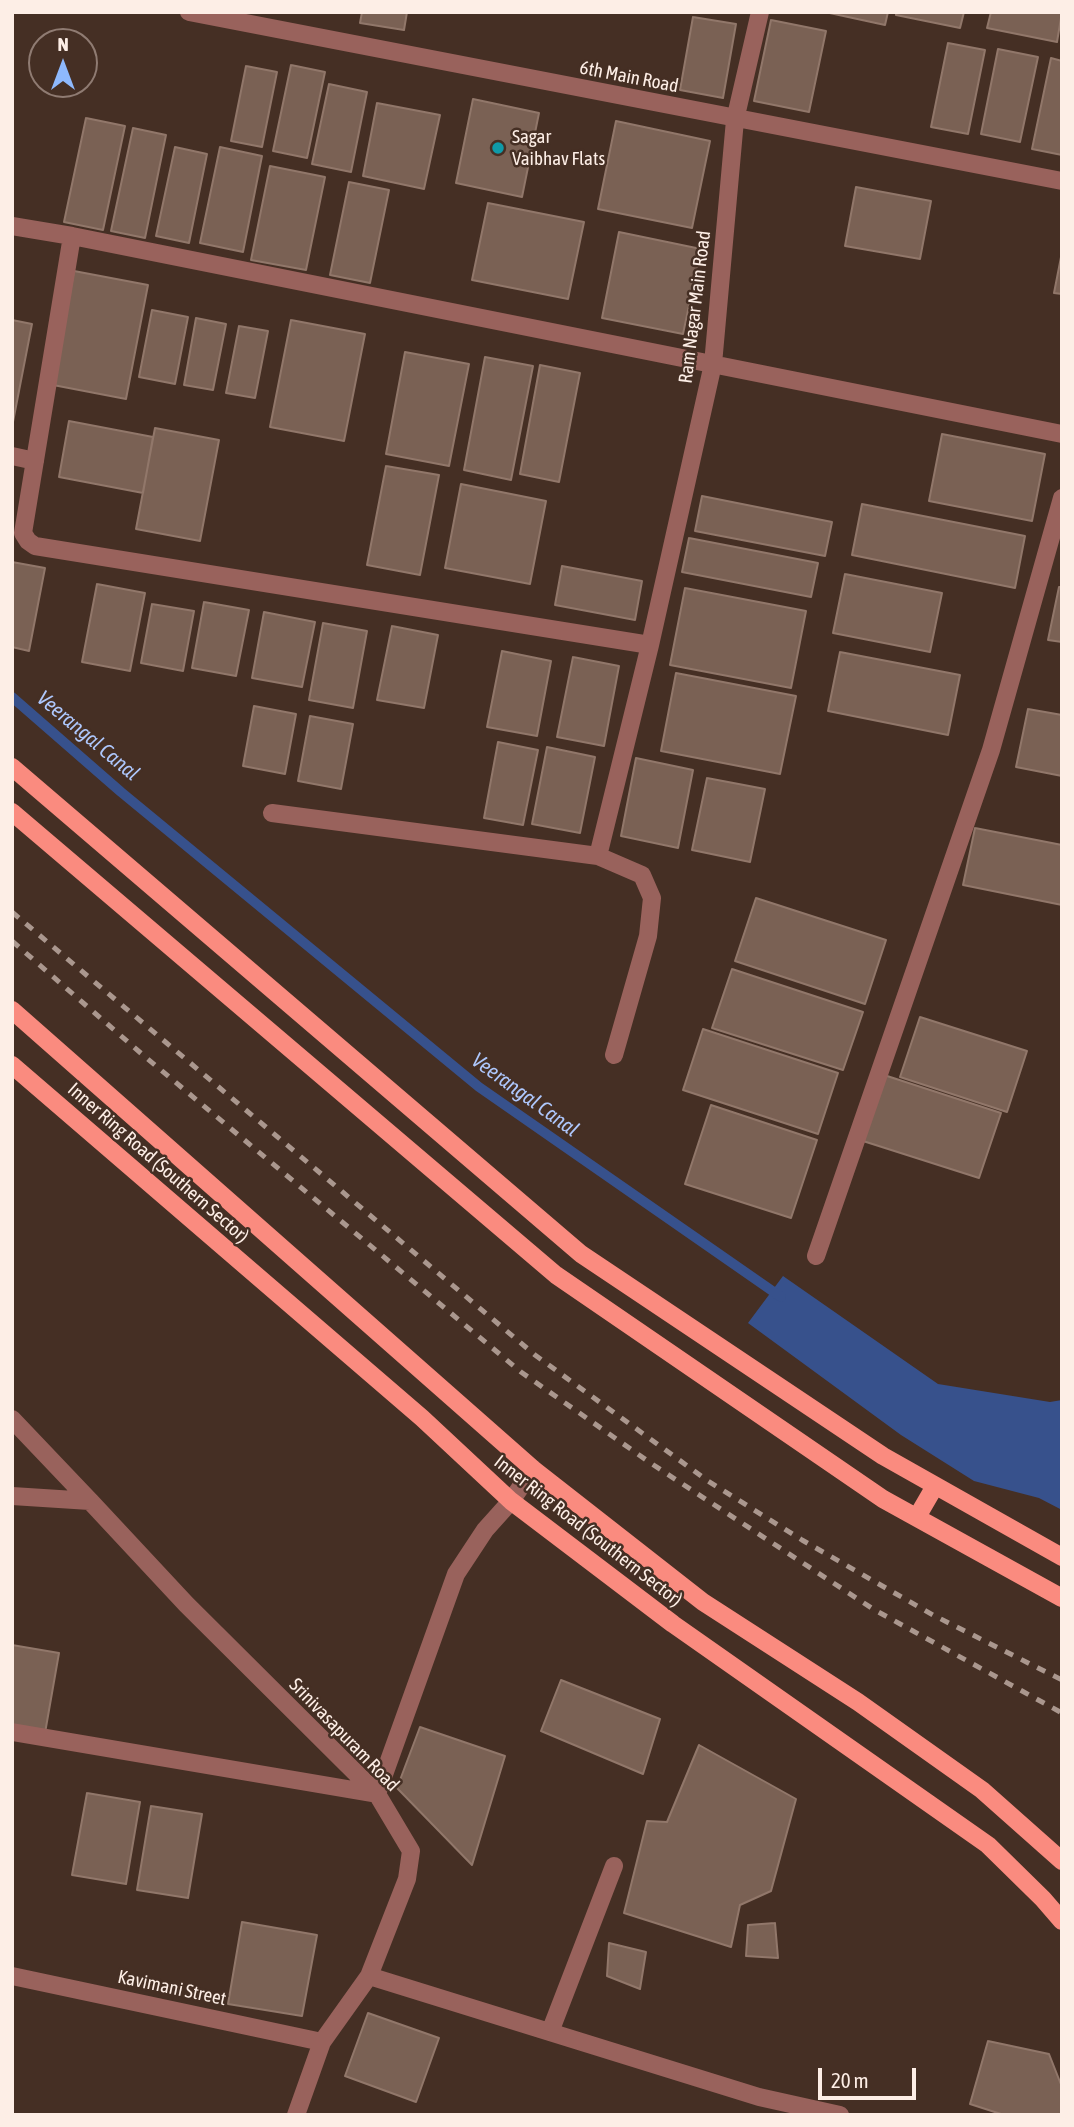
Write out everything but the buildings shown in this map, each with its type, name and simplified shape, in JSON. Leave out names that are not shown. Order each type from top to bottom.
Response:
[{"type":"main road","points":[[12,767],[581,1254],[883,1456],[1062,1557]]},
{"type":"main road","points":[[12,812],[556,1275],[883,1499],[1062,1598]]},
{"type":"main road","name":"Inner Ring Road (Southern Sector)","points":[[12,1010],[533,1469],[703,1602],[859,1702],[982,1790],[1062,1861]]},
{"type":"main road","name":"Inner Ring Road (Southern Sector)","points":[[12,1065],[422,1418],[511,1501],[673,1624],[988,1845],[1062,1920]]},
{"type":"main road","points":[[916,1517],[935,1486]]},
{"type":"street","name":"6th Main Road","points":[[189,12],[735,120],[1062,181]]},
{"type":"street","name":"Ram Nagar Main Road","points":[[598,856],[650,645],[713,365],[735,120],[760,12]]},
{"type":"street","points":[[12,226],[1062,434]]},
{"type":"street","points":[[72,236],[23,533],[27,541],[35,546],[650,645]]},
{"type":"street","points":[[12,456],[35,461]]},
{"type":"street","points":[[816,1256],[991,750],[1062,498]]},
{"type":"street","points":[[272,813],[598,856],[642,875],[652,898],[648,936],[614,1055]]},
{"type":"street","name":"Srinivasapuram Road","points":[[12,1419],[186,1604],[377,1794],[411,1851],[407,1879],[369,1976],[323,2042],[296,2115]]},
{"type":"street","points":[[12,1732],[377,1794],[456,1574],[485,1530],[511,1501],[533,1469]]},
{"type":"street","points":[[12,1496],[90,1501]]},
{"type":"street","points":[[550,2032],[614,1867]]},
{"type":"street","name":"Kavimani Street","points":[[12,1976],[323,2042]]},
{"type":"street","points":[[369,1976],[759,2097],[840,2115]]},
{"type":"water","points":[[783,1276],[938,1384],[1050,1402],[1062,1400],[1062,1510],[1039,1498],[974,1481],[901,1435],[748,1323]]},
{"type":"waterway","name":"Veerangal Canal","points":[[12,697],[121,792],[479,1087],[781,1297]]},
{"type":"railway","points":[[12,912],[535,1355],[708,1481],[802,1540],[933,1615],[1062,1680]]},
{"type":"railway","points":[[12,941],[143,1055],[521,1372],[652,1464],[873,1609],[1062,1713]]},
{"type":"place","name":"Sagar Vaibhav Flats","points":[[498,148]]}]
